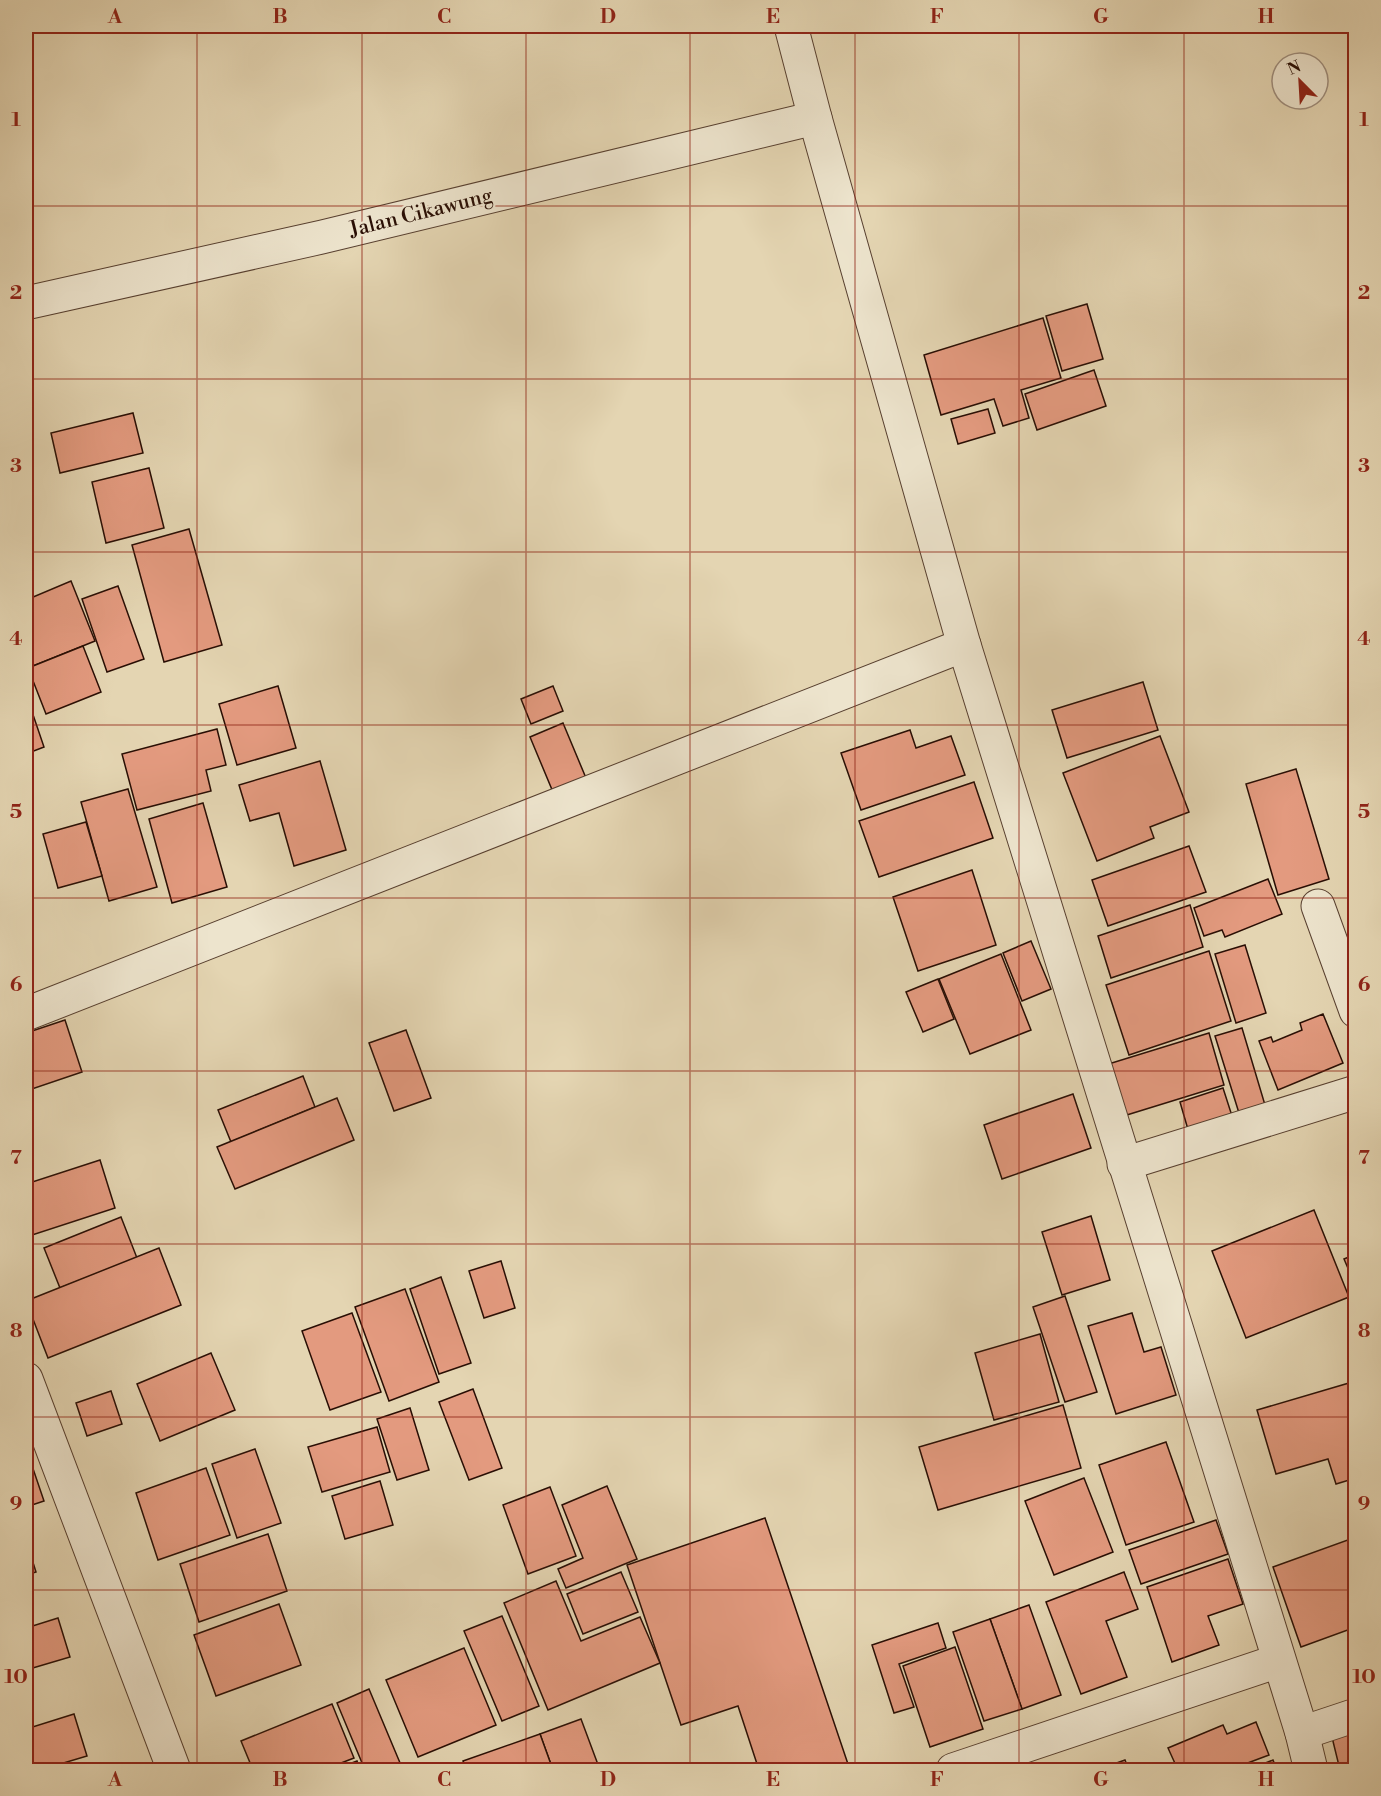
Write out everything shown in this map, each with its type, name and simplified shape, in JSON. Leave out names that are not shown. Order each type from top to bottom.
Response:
[{"type":"street","points":[[791,26],[964,645],[1302,1733],[1311,1770]]},
{"type":"street","name":"Jalan Cikawung","points":[[26,303],[322,237],[815,118]]},
{"type":"street","points":[[26,1014],[964,645]]},
{"type":"street","points":[[1318,906],[1356,1011]]},
{"type":"street","points":[[1124,1164],[1356,1092]]},
{"type":"street","points":[[26,1379],[174,1770]]},
{"type":"street","points":[[953,1770],[1278,1661]]},
{"type":"street","points":[[1302,1733],[1356,1715]]},
{"type":"building","points":[[1087,304],[1103,359],[1062,371],[1046,316]]},
{"type":"building","points":[[1043,318],[1061,378],[1021,390],[1029,418],[1003,426],[994,399],[941,415],[924,355]]},
{"type":"building","points":[[1094,370],[1106,406],[1037,430],[1025,394]]},
{"type":"building","points":[[988,409],[995,433],[958,444],[951,419]]},
{"type":"building","points":[[133,413],[143,453],[60,473],[51,433]]},
{"type":"building","points":[[149,468],[164,528],[106,543],[92,482]]},
{"type":"building","points":[[189,529],[222,645],[164,662],[132,545]]},
{"type":"building","points":[[71,581],[95,641],[33,666],[26,646],[26,600]]},
{"type":"building","points":[[118,586],[144,659],[107,672],[82,599]]},
{"type":"building","points":[[83,646],[101,692],[46,714],[28,668]]},
{"type":"building","points":[[1143,682],[1158,730],[1067,758],[1052,710]]},
{"type":"building","points":[[278,686],[296,748],[237,765],[219,704]]},
{"type":"building","points":[[553,686],[563,711],[531,724],[521,699]]},
{"type":"building","points":[[26,694],[44,747],[26,754]]},
{"type":"building","points":[[563,723],[591,790],[558,804],[530,737]]},
{"type":"building","points":[[217,729],[226,765],[206,770],[211,791],[137,810],[122,754]]},
{"type":"building","points":[[910,730],[916,748],[951,736],[965,775],[861,810],[841,753]]},
{"type":"building","points":[[1160,736],[1189,812],[1150,827],[1154,838],[1097,861],[1063,773]]},
{"type":"building","points":[[320,761],[346,850],[294,866],[279,813],[250,821],[239,785]]},
{"type":"building","points":[[1296,769],[1329,879],[1278,895],[1246,784]]},
{"type":"building","points":[[974,782],[993,838],[879,877],[859,821]]},
{"type":"building","points":[[128,789],[157,887],[109,901],[81,802]]},
{"type":"building","points":[[203,803],[227,887],[172,903],[149,819]]},
{"type":"building","points":[[86,822],[102,876],[58,888],[43,834]]},
{"type":"building","points":[[1189,846],[1206,892],[1108,926],[1092,880]]},
{"type":"building","points":[[972,870],[996,945],[918,971],[893,897]]},
{"type":"building","points":[[1268,879],[1282,914],[1225,937],[1222,930],[1204,936],[1194,908]]},
{"type":"building","points":[[1190,905],[1203,947],[1111,978],[1098,936]]},
{"type":"building","points":[[1031,941],[1051,989],[1022,1001],[1003,953]]},
{"type":"building","points":[[1245,945],[1266,1013],[1236,1023],[1215,954]]},
{"type":"building","points":[[1209,951],[1231,1021],[1129,1055],[1106,985]]},
{"type":"building","points":[[1001,954],[1031,1030],[970,1054],[939,979]]},
{"type":"building","points":[[938,979],[954,1019],[923,1032],[906,992]]},
{"type":"building","points":[[1323,1014],[1343,1063],[1278,1090],[1259,1041],[1271,1037],[1273,1042],[1302,1030],[1300,1023]]},
{"type":"building","points":[[65,1020],[82,1072],[26,1091],[26,1033]]},
{"type":"building","points":[[1242,1028],[1265,1105],[1239,1113],[1215,1036]]},
{"type":"building","points":[[406,1030],[431,1098],[394,1111],[369,1043]]},
{"type":"building","points":[[1209,1033],[1224,1085],[1117,1118],[1102,1066]]},
{"type":"building","points":[[303,1076],[315,1107],[231,1142],[218,1110]]},
{"type":"building","points":[[1223,1088],[1233,1119],[1189,1133],[1180,1102]]},
{"type":"building","points":[[1073,1094],[1091,1148],[1002,1179],[984,1125]]},
{"type":"building","points":[[337,1098],[354,1140],[235,1189],[217,1147]]},
{"type":"building","points":[[100,1160],[115,1208],[26,1237],[26,1184]]},
{"type":"building","points":[[1314,1210],[1349,1297],[1246,1338],[1212,1251]]},
{"type":"building","points":[[1091,1216],[1110,1280],[1062,1295],[1042,1232]]},
{"type":"building","points":[[121,1217],[137,1258],[60,1288],[44,1248]]},
{"type":"building","points":[[159,1248],[181,1305],[48,1358],[26,1301]]},
{"type":"building","points":[[1356,1254],[1356,1287],[1344,1259]]},
{"type":"building","points":[[501,1261],[515,1308],[484,1318],[469,1271]]},
{"type":"building","points":[[441,1277],[471,1363],[439,1374],[410,1289]]},
{"type":"building","points":[[405,1289],[439,1382],[389,1401],[355,1307]]},
{"type":"building","points":[[1065,1296],[1097,1392],[1065,1402],[1033,1307]]},
{"type":"building","points":[[352,1313],[381,1392],[330,1410],[302,1331]]},
{"type":"building","points":[[1132,1313],[1144,1352],[1161,1347],[1176,1395],[1116,1414],[1088,1326]]},
{"type":"building","points":[[1040,1334],[1059,1402],[994,1420],[975,1353]]},
{"type":"building","points":[[211,1353],[235,1410],[160,1441],[137,1384]]},
{"type":"building","points":[[1349,1383],[1356,1404],[1356,1478],[1336,1484],[1328,1459],[1276,1474],[1257,1410]]},
{"type":"building","points":[[473,1389],[502,1468],[469,1480],[439,1402]]},
{"type":"building","points":[[111,1391],[122,1424],[87,1436],[76,1403]]},
{"type":"building","points":[[1063,1405],[1081,1468],[938,1510],[919,1447]]},
{"type":"building","points":[[410,1408],[429,1470],[397,1480],[377,1419]]},
{"type":"building","points":[[377,1427],[390,1472],[322,1492],[308,1447]]},
{"type":"building","points":[[1166,1442],[1194,1522],[1126,1545],[1099,1465]]},
{"type":"building","points":[[26,1448],[44,1501],[26,1507]]},
{"type":"building","points":[[255,1449],[281,1523],[237,1538],[212,1464]]},
{"type":"building","points":[[206,1468],[230,1535],[158,1560],[136,1493]]},
{"type":"building","points":[[1084,1478],[1113,1552],[1054,1575],[1025,1501]]},
{"type":"building","points":[[380,1481],[393,1525],[345,1539],[332,1496]]},
{"type":"building","points":[[607,1486],[637,1559],[566,1588],[558,1569],[583,1558],[562,1505]]},
{"type":"building","points":[[550,1487],[576,1556],[528,1574],[503,1505]]},
{"type":"building","points":[[765,1518],[850,1770],[759,1770],[738,1706],[681,1725],[627,1565]]},
{"type":"building","points":[[1216,1520],[1228,1554],[1141,1584],[1129,1550]]},
{"type":"building","points":[[268,1534],[287,1591],[199,1622],[180,1564]]},
{"type":"building","points":[[1356,1537],[1356,1627],[1301,1647],[1273,1567]]},
{"type":"building","points":[[26,1540],[36,1572],[26,1575]]},
{"type":"building","points":[[1228,1559],[1243,1604],[1208,1616],[1219,1645],[1172,1662],[1147,1587]]},
{"type":"building","points":[[621,1572],[638,1612],[583,1634],[567,1594]]},
{"type":"building","points":[[1124,1572],[1138,1609],[1106,1621],[1127,1677],[1081,1694],[1046,1602]]},
{"type":"building","points":[[556,1581],[581,1641],[640,1617],[660,1663],[548,1710],[504,1603]]},
{"type":"building","points":[[279,1604],[301,1665],[216,1696],[194,1635]]},
{"type":"building","points":[[1029,1605],[1061,1695],[1022,1709],[990,1619]]},
{"type":"building","points":[[502,1616],[539,1706],[502,1721],[464,1631]]},
{"type":"building","points":[[58,1618],[70,1657],[26,1670],[26,1628]]},
{"type":"building","points":[[990,1619],[1022,1709],[984,1721],[953,1632]]},
{"type":"building","points":[[938,1623],[946,1648],[899,1664],[914,1707],[894,1713],[872,1645]]},
{"type":"building","points":[[955,1647],[983,1729],[930,1747],[903,1666]]},
{"type":"building","points":[[464,1648],[496,1725],[418,1757],[386,1680]]},
{"type":"building","points":[[369,1689],[403,1770],[365,1770],[337,1703]]},
{"type":"building","points":[[332,1704],[354,1758],[323,1770],[253,1770],[241,1741]]},
{"type":"building","points":[[74,1714],[87,1756],[40,1770],[26,1770],[26,1729]]},
{"type":"building","points":[[581,1719],[600,1770],[553,1770],[540,1734]]},
{"type":"building","points":[[1256,1722],[1269,1755],[1229,1770],[1178,1770],[1168,1748],[1223,1725],[1227,1734]]},
{"type":"building","points":[[1356,1723],[1356,1769],[1340,1770],[1330,1729]]},
{"type":"building","points":[[540,1734],[553,1770],[466,1770],[463,1761]]},
{"type":"building","points":[[1125,1760],[1129,1770],[1097,1770]]},
{"type":"building","points":[[1273,1760],[1277,1770],[1248,1770]]},
{"type":"building","points":[[357,1761],[360,1770],[333,1770]]}]
